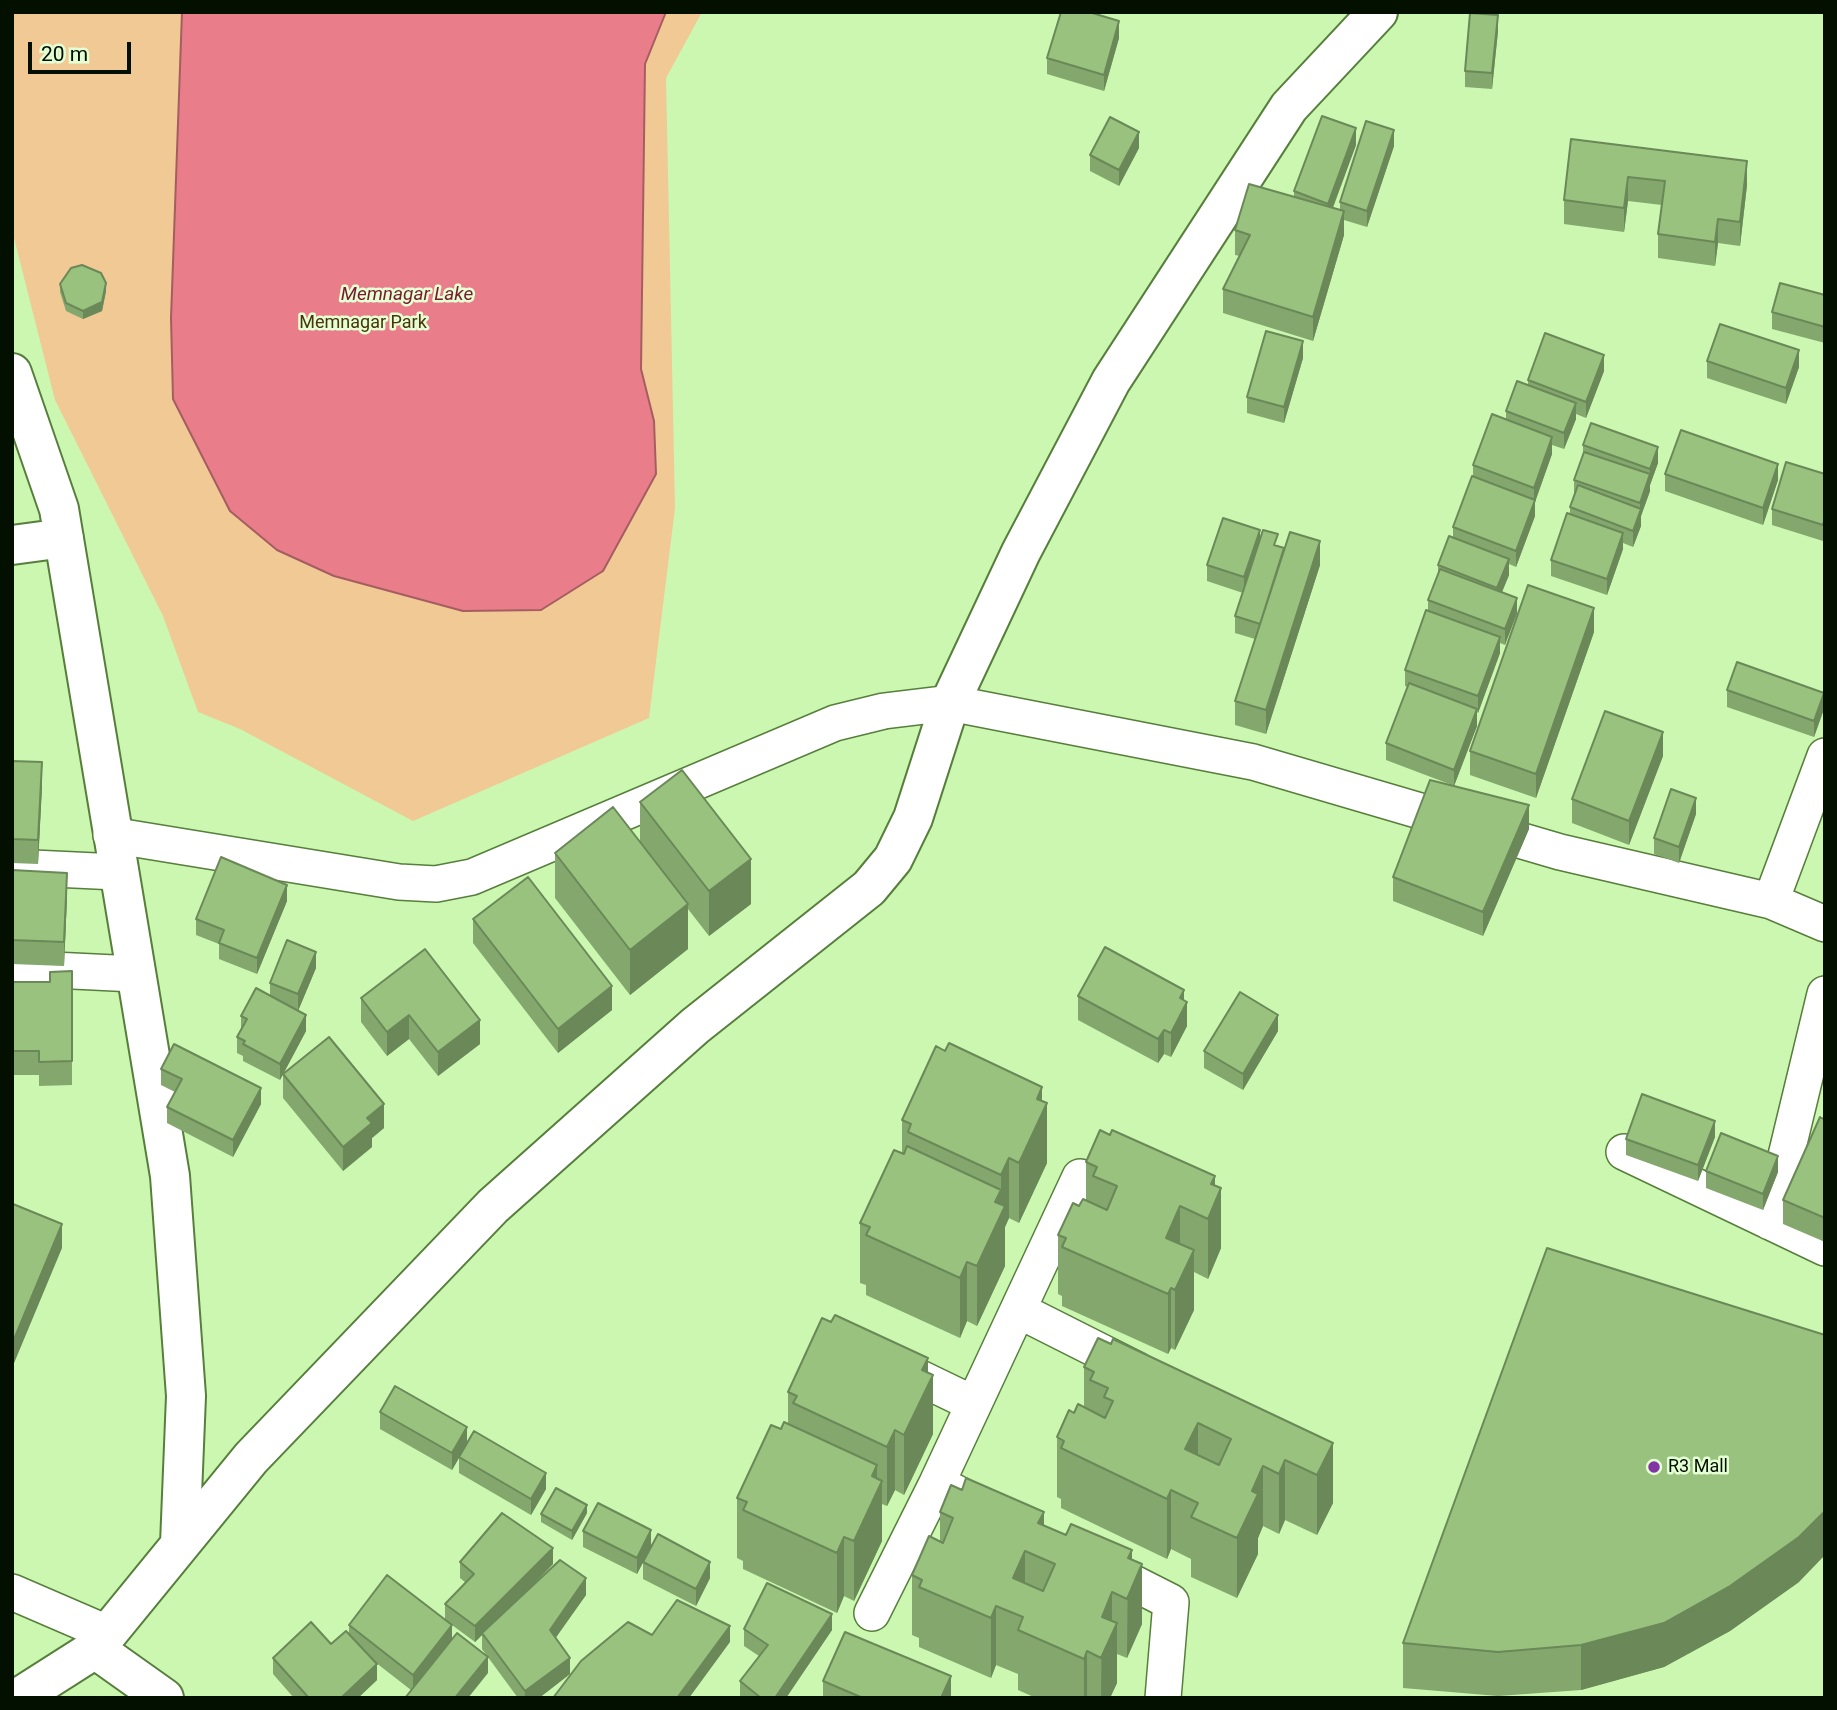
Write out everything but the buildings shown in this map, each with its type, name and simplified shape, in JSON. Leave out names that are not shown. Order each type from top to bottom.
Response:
[{"type":"street","points":[[18,1698],[101,1641],[251,1458],[493,1206],[695,1026],[869,888],[893,859],[914,818],[950,703],[1021,551],[1111,381],[1289,107],[1378,12]]},
{"type":"street","points":[[12,373],[59,509],[114,853],[170,1176],[186,1396],[180,1544]]},
{"type":"street","points":[[12,545],[64,538]]},
{"type":"street","points":[[12,867],[114,853],[436,884],[472,877],[835,723],[884,711],[950,703],[1252,762],[1560,852],[1771,901],[1825,924]]},
{"type":"street","points":[[1771,901],[1825,756]]},
{"type":"street","points":[[12,968],[135,974]]},
{"type":"street","points":[[1770,1222],[1825,994]]},
{"type":"street","points":[[1624,1152],[1825,1248]]},
{"type":"street","points":[[872,1613],[937,1483],[1080,1177]]},
{"type":"street","points":[[1018,1310],[1161,1382]]},
{"type":"street","points":[[864,1351],[974,1404]]},
{"type":"street","points":[[937,1483],[1023,1527]]},
{"type":"street","points":[[1072,1552],[1171,1602],[1163,1698]]},
{"type":"street","points":[[12,1592],[101,1641],[164,1698]]},
{"type":"green space","name":"Memnagar Park","points":[[12,12],[702,12],[666,78],[675,508],[649,718],[413,821],[240,729],[198,712],[163,616],[55,400],[12,230]]},
{"type":"water","name":"Memnagar Lake","points":[[182,12],[666,12],[645,64],[641,369],[654,421],[656,474],[603,571],[541,610],[463,611],[334,576],[277,550],[230,511],[173,399],[171,318]]},
{"type":"place","name":"R3 Mall","points":[[1654,1467]]}]
